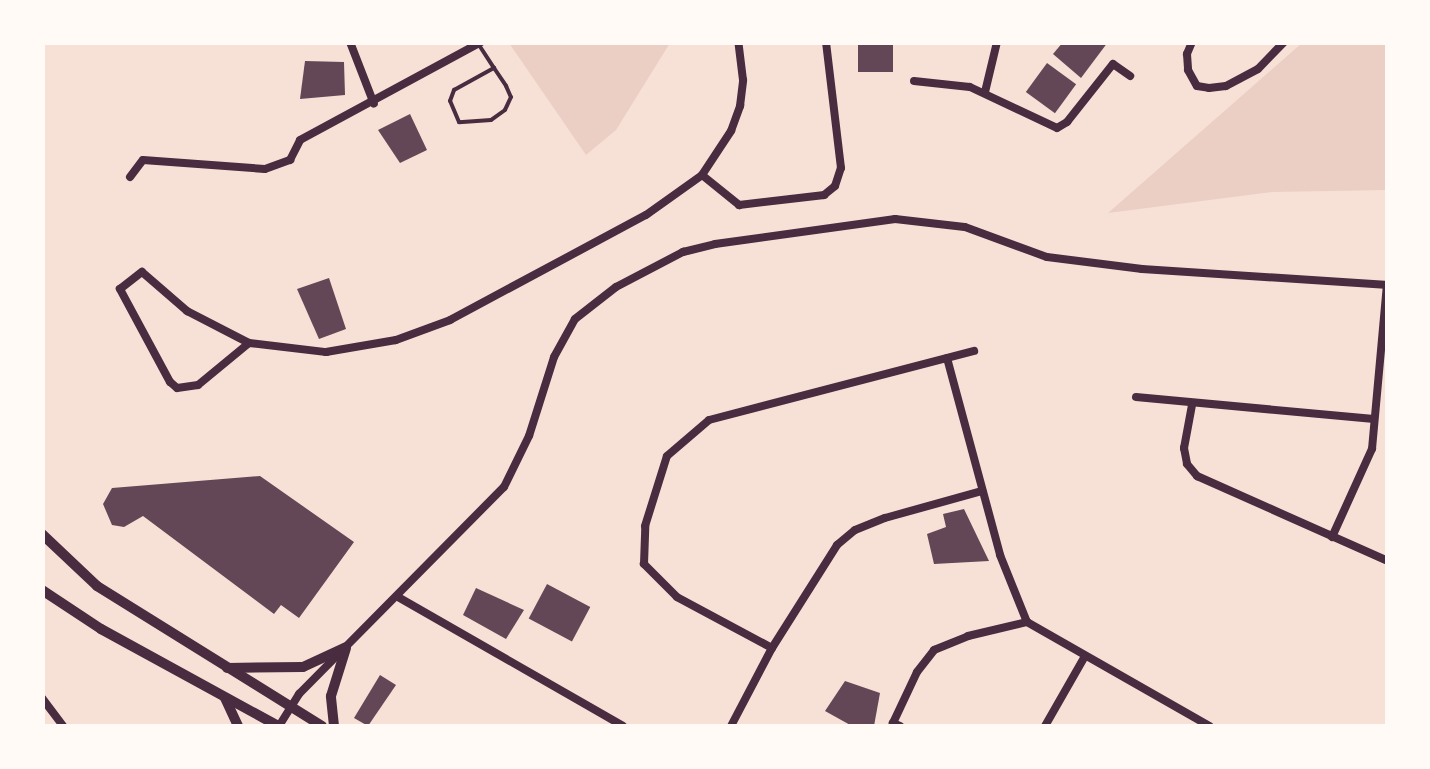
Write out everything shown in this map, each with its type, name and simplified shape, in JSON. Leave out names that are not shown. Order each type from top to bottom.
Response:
[{"type":"street","points":[[350,42],[374,104]]},
{"type":"street","points":[[249,343],[198,385],[177,388],[120,289],[142,272],[187,311],[249,343],[326,352],[396,340],[450,320],[680,195],[702,175],[731,131],[740,106],[743,80],[738,42]]},
{"type":"street","points":[[702,175],[739,204],[824,195],[835,186],[841,168],[826,42]]},
{"type":"street","points":[[985,92],[997,42]]},
{"type":"street","points":[[1192,42],[1187,54],[1188,70],[1197,86],[1209,88],[1226,86],[1258,69],[1284,42]]},
{"type":"street","points":[[130,177],[143,160],[265,170],[290,160],[300,140],[374,104],[480,44]]},
{"type":"street","points":[[914,80],[985,92],[998,103],[1057,128],[1068,122],[1114,64],[1130,76]]},
{"type":"street","points":[[42,590],[279,726],[290,706],[504,487],[529,436],[554,356],[575,319],[616,286],[684,252],[714,244],[895,219],[965,227],[1047,257],[1387,285],[1372,449],[1332,537]]},
{"type":"street","points":[[772,648],[677,598],[644,564],[645,526],[667,456],[709,420],[974,351]]},
{"type":"street","points":[[948,358],[982,491],[1027,622],[1209,726]]},
{"type":"street","points":[[1136,397],[1192,405],[1374,418]]},
{"type":"street","points":[[1192,405],[1184,448],[1186,464],[1198,476],[1388,561]]},
{"type":"street","points":[[730,726],[822,563],[855,530],[982,491]]},
{"type":"street","points":[[42,534],[97,586],[322,726]]},
{"type":"street","points":[[398,597],[623,726]]},
{"type":"street","points":[[900,726],[893,723],[916,672],[934,650],[968,636],[1027,622]]},
{"type":"street","points":[[227,668],[304,667],[346,647]]},
{"type":"street","points":[[334,726],[330,696],[346,647]]},
{"type":"street","points":[[1045,726],[1084,658]]},
{"type":"street","points":[[224,697],[238,726]]},
{"type":"street","points":[[42,698],[63,726]]},
{"type":"lane","points":[[480,44],[511,97],[505,110],[492,120],[459,122],[450,102],[454,90],[494,68]]},
{"type":"shaded area","points":[[509,43],[670,43],[616,130],[586,155]]},
{"type":"shaded area","points":[[1302,43],[1387,43],[1387,190],[1272,192],[1108,213]]},
{"type":"building","points":[[858,42],[893,42],[893,72],[858,72]]},
{"type":"building","points":[[1063,42],[1108,42],[1081,78],[1053,54]]},
{"type":"building","points":[[305,61],[344,62],[345,95],[300,99]]},
{"type":"building","points":[[1047,63],[1076,84],[1055,113],[1026,92]]},
{"type":"building","points":[[410,114],[427,150],[400,163],[378,130]]},
{"type":"building","points":[[329,278],[346,329],[319,339],[297,289]]},
{"type":"building","points":[[260,476],[354,542],[299,618],[281,605],[274,614],[143,516],[124,527],[112,525],[103,504],[112,488]]},
{"type":"building","points":[[964,509],[989,561],[934,564],[927,534],[946,527],[943,514]]},
{"type":"building","points":[[547,584],[590,607],[572,641],[529,618]]},
{"type":"building","points":[[476,588],[524,610],[506,639],[463,615]]},
{"type":"building","points":[[380,675],[396,685],[368,726],[354,718]]},
{"type":"building","points":[[845,681],[880,693],[874,726],[852,726],[825,711]]}]
